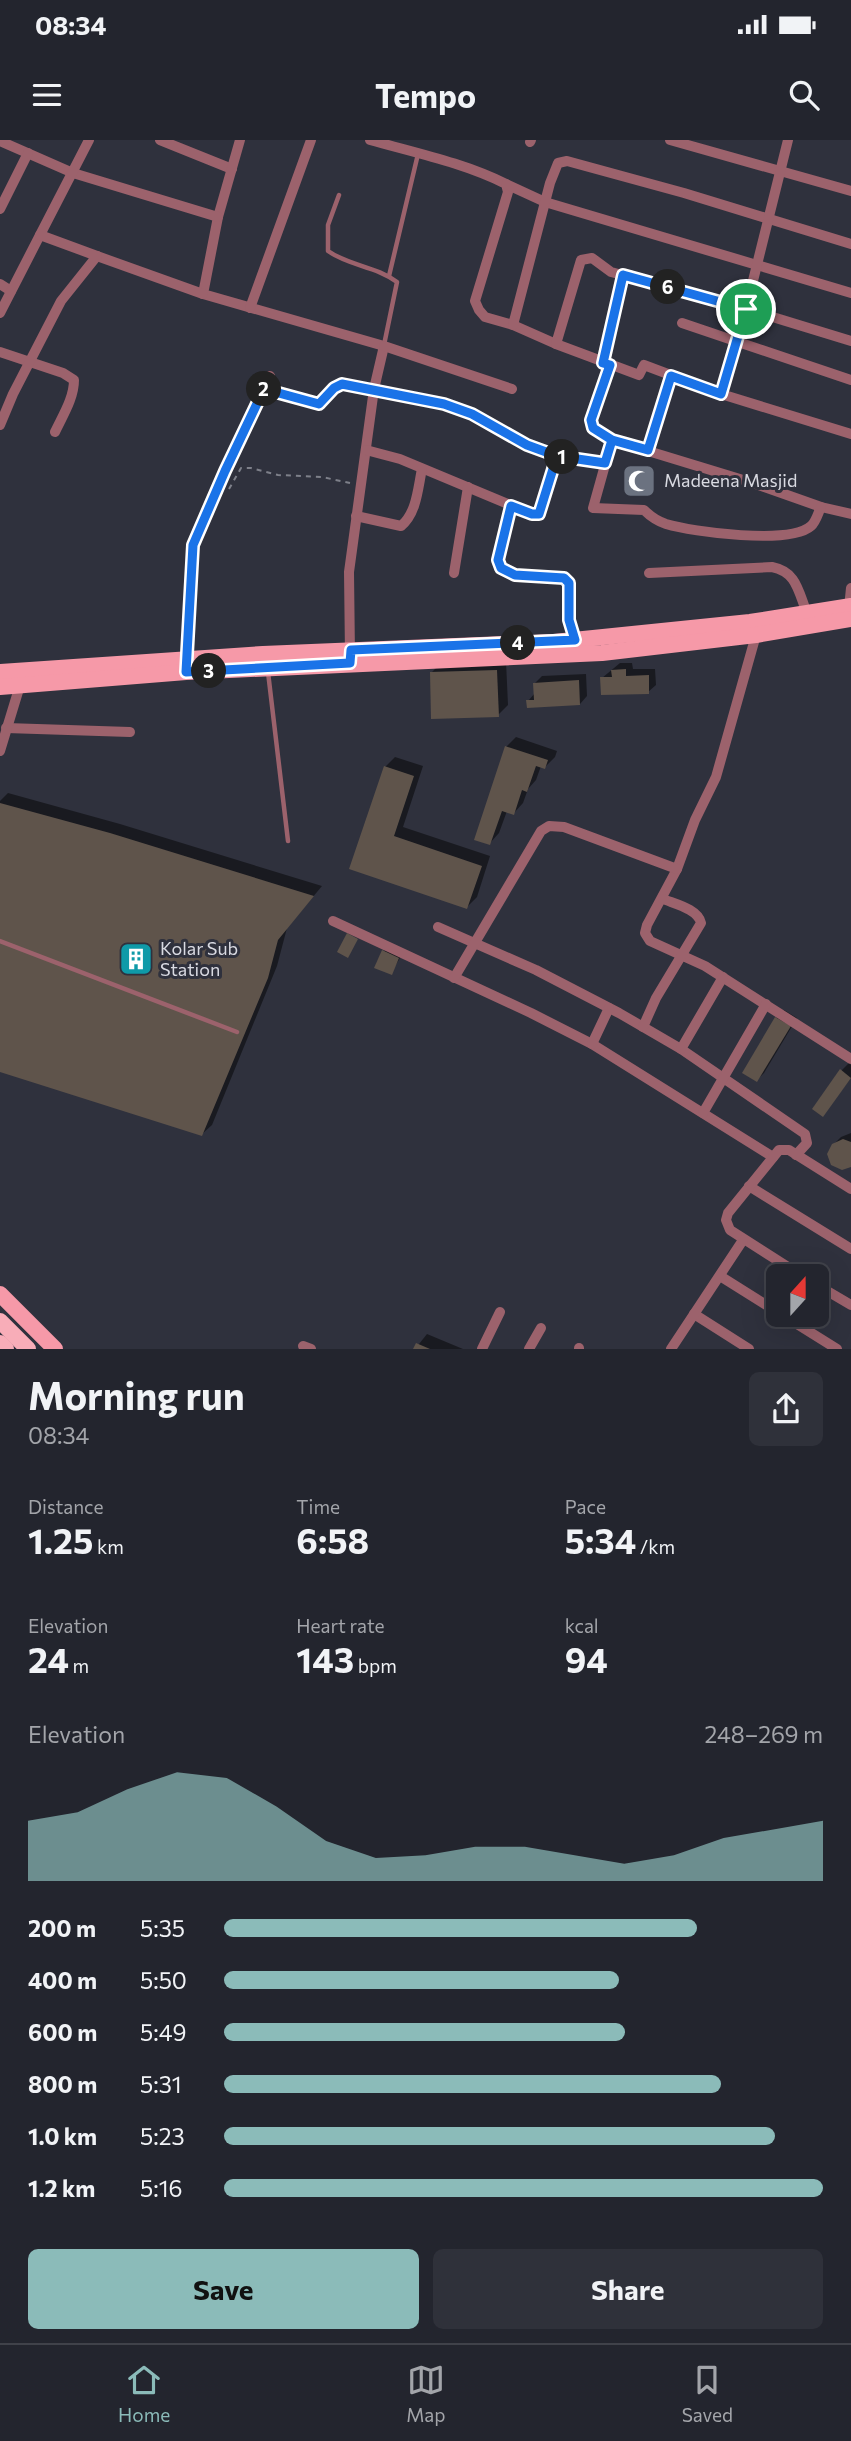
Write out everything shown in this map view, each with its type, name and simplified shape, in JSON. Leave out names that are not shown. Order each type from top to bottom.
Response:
[{"type":"highway","points":[[0,1321],[28,1349]]},
{"type":"highway","points":[[0,1343],[6,1349]]},
{"type":"main road","points":[[186,666],[268,668],[350,657],[602,653],[756,635],[850,606]]},
{"type":"main road","points":[[0,687],[21,679],[575,640],[750,622],[850,606]]},
{"type":"main road","points":[[0,672],[21,679]]},
{"type":"main road","points":[[0,1294],[55,1349]]},
{"type":"street","points":[[0,313],[89,140]]},
{"type":"street","points":[[160,140],[232,169]]},
{"type":"street","points":[[203,294],[218,217],[240,140]]},
{"type":"street","points":[[250,308],[311,140]]},
{"type":"street","points":[[370,140],[489,176],[545,202],[851,293]]},
{"type":"street","points":[[670,140],[851,191]]},
{"type":"street","points":[[721,394],[738,341],[788,140]]},
{"type":"street","points":[[0,141],[73,173],[218,217]]},
{"type":"street","points":[[0,209],[29,153]]},
{"type":"street","points":[[513,325],[558,163],[567,161],[851,244]]},
{"type":"street","points":[[506,184],[508,192],[475,301],[485,317],[513,325],[639,375],[644,365],[721,394],[851,434]]},
{"type":"street","points":[[40,235],[203,294],[384,346],[512,389]]},
{"type":"street","points":[[0,425],[61,300],[97,256]]},
{"type":"street","points":[[556,344],[581,260],[592,258],[611,272],[851,341]]},
{"type":"street","points":[[623,275],[606,364],[591,420],[593,428],[612,440],[821,507],[851,514]]},
{"type":"street","points":[[0,284],[11,291]]},
{"type":"street","points":[[682,323],[851,380]]},
{"type":"street","points":[[350,657],[349,572],[374,389],[384,346]]},
{"type":"street","points":[[0,352],[64,373],[74,380],[74,389],[55,432]]},
{"type":"street","points":[[186,666],[193,545],[270,376]]},
{"type":"street","points":[[648,450],[671,376]]},
{"type":"street","points":[[374,389],[444,404],[472,414],[527,445],[557,456],[605,463]]},
{"type":"street","points":[[612,440],[593,508],[644,510],[651,517],[666,524],[758,537],[801,532],[813,525],[821,507]]},
{"type":"street","points":[[366,450],[422,468],[532,514],[539,514],[557,456]]},
{"type":"street","points":[[356,516],[401,526],[412,512],[422,468]]},
{"type":"street","points":[[454,573],[468,487]]},
{"type":"street","points":[[511,506],[498,560],[501,568],[515,575],[564,578],[569,583],[569,620],[575,640]]},
{"type":"street","points":[[649,573],[772,567],[785,570],[791,575],[807,613]]},
{"type":"street","points":[[850,606],[851,588]]},
{"type":"street","points":[[756,635],[716,777],[695,820],[677,869],[645,933],[650,941],[723,977],[851,1059]]},
{"type":"street","points":[[0,751],[21,679]]},
{"type":"street","points":[[6,728],[130,732]]},
{"type":"street","points":[[454,978],[541,831],[549,826],[564,827],[677,869]]},
{"type":"street","points":[[643,1027],[701,923],[699,917],[663,899]]},
{"type":"street","points":[[333,921],[592,1044],[773,1157]]},
{"type":"street","points":[[438,927],[536,970],[681,1049],[805,1134],[807,1143],[796,1155]]},
{"type":"street","points":[[681,1049],[723,977]]},
{"type":"street","points":[[703,1113],[765,1004]]},
{"type":"street","points":[[592,1044],[609,1009]]},
{"type":"street","points":[[782,1264],[730,1230],[726,1220],[728,1213],[779,1150],[796,1155],[851,1189]]},
{"type":"street","points":[[749,1186],[851,1249]]},
{"type":"street","points":[[671,1349],[743,1240]]},
{"type":"street","points":[[719,1276],[766,1305]]},
{"type":"street","points":[[830,1293],[851,1305]]},
{"type":"street","points":[[482,1349],[500,1312]]},
{"type":"street","points":[[694,1314],[749,1349]]},
{"type":"street","points":[[801,1327],[836,1349]]},
{"type":"street","points":[[529,1349],[541,1328]]},
{"type":"lane","points":[[389,276],[418,153]]},
{"type":"lane","points":[[340,195],[328,225],[328,251],[337,257],[370,267],[397,282],[384,346]]},
{"type":"lane","points":[[268,668],[288,841]]},
{"type":"lane","points":[[0,942],[237,1032]]},
{"type":"path","points":[[264,389],[319,404],[334,388],[342,384],[374,389]]},
{"type":"path","points":[[217,489],[229,489],[241,468],[278,475],[322,477],[361,485]]},
{"type":"building","points":[[626,669],[626,676],[649,675],[649,694],[601,695],[600,677],[612,677],[611,670]]},
{"type":"building","points":[[497,670],[499,717],[431,719],[430,672]]},
{"type":"building","points":[[579,680],[580,705],[527,708],[526,700],[534,700],[533,683]]},
{"type":"building","points":[[505,746],[548,760],[545,769],[536,766],[527,792],[522,790],[514,815],[502,811],[490,845],[474,840]]},
{"type":"building","points":[[384,766],[414,776],[394,836],[482,866],[467,909],[349,869]]},
{"type":"building","name":"Kolar Sub Station","points":[[0,803],[110,833],[314,896],[278,940],[268,978],[202,1136],[0,1072]]},
{"type":"building","points":[[347,933],[358,939],[348,958],[337,952]]},
{"type":"building","points":[[382,950],[399,958],[392,975],[374,968]]},
{"type":"building","points":[[775,1017],[791,1026],[757,1082],[742,1073]]},
{"type":"building","points":[[840,1069],[851,1078],[823,1117],[812,1109]]},
{"type":"building","points":[[843,1139],[851,1142],[851,1167],[842,1170],[831,1165],[827,1154],[832,1144]]},
{"type":"building","points":[[416,1343],[430,1349],[413,1349]]},
{"type":"place","name":"Madeena Masjid","points":[[639,481]]},
{"type":"place","name":"Kolar Sub Station","points":[[136,959]]},
{"type":"route","points":[[746,309],[623,275],[603,363],[610,365],[591,420],[598,433],[612,440],[605,463],[557,456],[539,514],[511,506],[498,560],[501,568],[515,575],[564,578],[569,583],[569,620],[575,640],[351,650],[350,663],[186,672],[193,545],[264,389],[319,404],[334,388],[342,384],[420,398],[472,414],[527,445],[557,456],[605,463],[612,440],[648,450],[671,376],[721,394],[746,309]]}]
